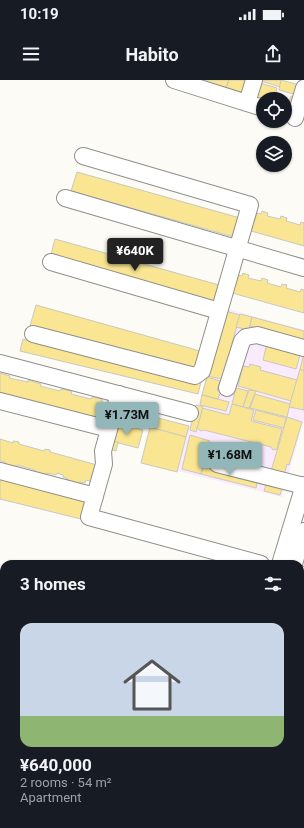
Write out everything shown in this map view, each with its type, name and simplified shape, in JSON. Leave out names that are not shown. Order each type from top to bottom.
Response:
[{"type":"street","points":[[174,80],[200,84],[256,106]]},
{"type":"street","points":[[247,103],[254,80]]},
{"type":"street","points":[[295,118],[304,88]]},
{"type":"street","points":[[33,334],[195,376],[202,371],[238,249],[250,205],[83,156]]},
{"type":"street","points":[[65,198],[304,268]]},
{"type":"street","points":[[51,262],[219,311]]},
{"type":"street","points":[[227,388],[242,341],[246,337],[257,335],[304,348]]},
{"type":"street","points":[[0,363],[190,413]]},
{"type":"street","points":[[119,394],[103,451],[104,464],[89,517],[246,560]]},
{"type":"street","points":[[0,401],[109,429]]},
{"type":"street","points":[[217,464],[304,485],[281,560]]},
{"type":"street","points":[[0,471],[95,496]]},
{"type":"street","points":[[295,560],[304,531]]},
{"type":"shaded area","points":[[224,308],[304,330],[304,419],[282,497],[178,471],[195,404],[199,404]]},
{"type":"building","points":[[206,80],[229,80],[225,91],[204,84]]},
{"type":"building","points":[[229,80],[252,80],[246,97],[225,91]]},
{"type":"building","points":[[258,80],[281,80],[280,87]]},
{"type":"building","points":[[281,80],[300,85],[297,95],[292,94],[292,92],[279,90]]},
{"type":"building","points":[[257,82],[277,88],[276,92],[256,92],[256,100],[252,99]]},
{"type":"building","points":[[292,96],[296,98],[292,112]]},
{"type":"building","points":[[77,172],[240,218],[234,237],[71,191]]},
{"type":"building","points":[[262,211],[268,213],[267,216],[280,219],[281,216],[287,218],[286,221],[300,225],[301,222],[304,223],[304,246],[251,231],[257,213],[261,214]]},
{"type":"building","points":[[55,239],[219,285],[214,305],[50,258]]},
{"type":"building","points":[[243,273],[249,275],[248,278],[261,281],[262,278],[268,280],[267,283],[281,287],[282,284],[287,285],[286,288],[300,292],[301,289],[304,290],[304,313],[232,293],[237,275],[242,276]]},
{"type":"building","points":[[36,305],[200,351],[194,372],[30,326]]},
{"type":"building","points":[[225,311],[240,315],[222,379],[207,376]]},
{"type":"building","points":[[240,314],[252,317],[249,330],[236,327]]},
{"type":"building","points":[[252,317],[304,331],[304,341],[250,326]]},
{"type":"building","points":[[23,339],[201,382],[198,394],[20,351]]},
{"type":"building","points":[[267,343],[301,352],[296,369],[263,360]]},
{"type":"building","points":[[304,353],[304,371],[300,369]]},
{"type":"building","points":[[250,364],[261,367],[260,370],[297,380],[291,401],[238,386],[243,366],[249,367]]},
{"type":"building","points":[[300,369],[304,371],[304,410],[289,407]]},
{"type":"building","points":[[0,373],[10,376],[9,378],[28,382],[28,380],[41,384],[40,386],[60,391],[61,389],[72,391],[71,394],[91,399],[92,397],[102,399],[102,402],[112,404],[107,422],[0,394]]},
{"type":"building","points":[[207,377],[220,381],[217,390],[221,391],[218,399],[202,395]]},
{"type":"building","points":[[236,388],[248,391],[243,407],[232,404]]},
{"type":"building","points":[[249,390],[256,391],[249,408],[243,407]]},
{"type":"building","points":[[255,394],[290,404],[287,417],[250,408]]},
{"type":"building","points":[[202,395],[229,402],[226,411],[200,405]]},
{"type":"building","points":[[232,404],[254,410],[251,421],[282,429],[277,449],[273,450],[271,447],[204,430],[201,431],[197,428],[202,408],[229,415]]},
{"type":"building","points":[[196,405],[203,407],[196,432],[190,430]]},
{"type":"building","points":[[120,408],[189,426],[186,437],[117,419]]},
{"type":"building","points":[[256,410],[286,418],[284,428],[253,420]]},
{"type":"building","points":[[287,417],[302,422],[289,465],[287,464],[284,475],[271,471]]},
{"type":"building","points":[[116,423],[143,430],[138,448],[111,441]]},
{"type":"building","points":[[150,427],[186,437],[177,472],[141,463]]},
{"type":"building","points":[[190,435],[210,441],[201,474],[182,469]]},
{"type":"building","points":[[0,439],[13,443],[13,441],[19,442],[19,444],[44,451],[45,449],[50,450],[50,452],[97,465],[93,482],[86,480],[85,483],[80,482],[79,484],[67,481],[68,479],[63,477],[63,475],[57,473],[56,475],[47,473],[46,475],[17,465],[17,468],[4,465],[5,462],[0,461]]},
{"type":"building","points":[[111,441],[118,442],[116,451],[109,449]]},
{"type":"building","points":[[204,465],[258,479],[256,488],[201,474]]},
{"type":"building","points":[[0,479],[86,501],[81,519],[0,499]]},
{"type":"building","points":[[266,484],[282,488],[280,495],[264,491]]}]
